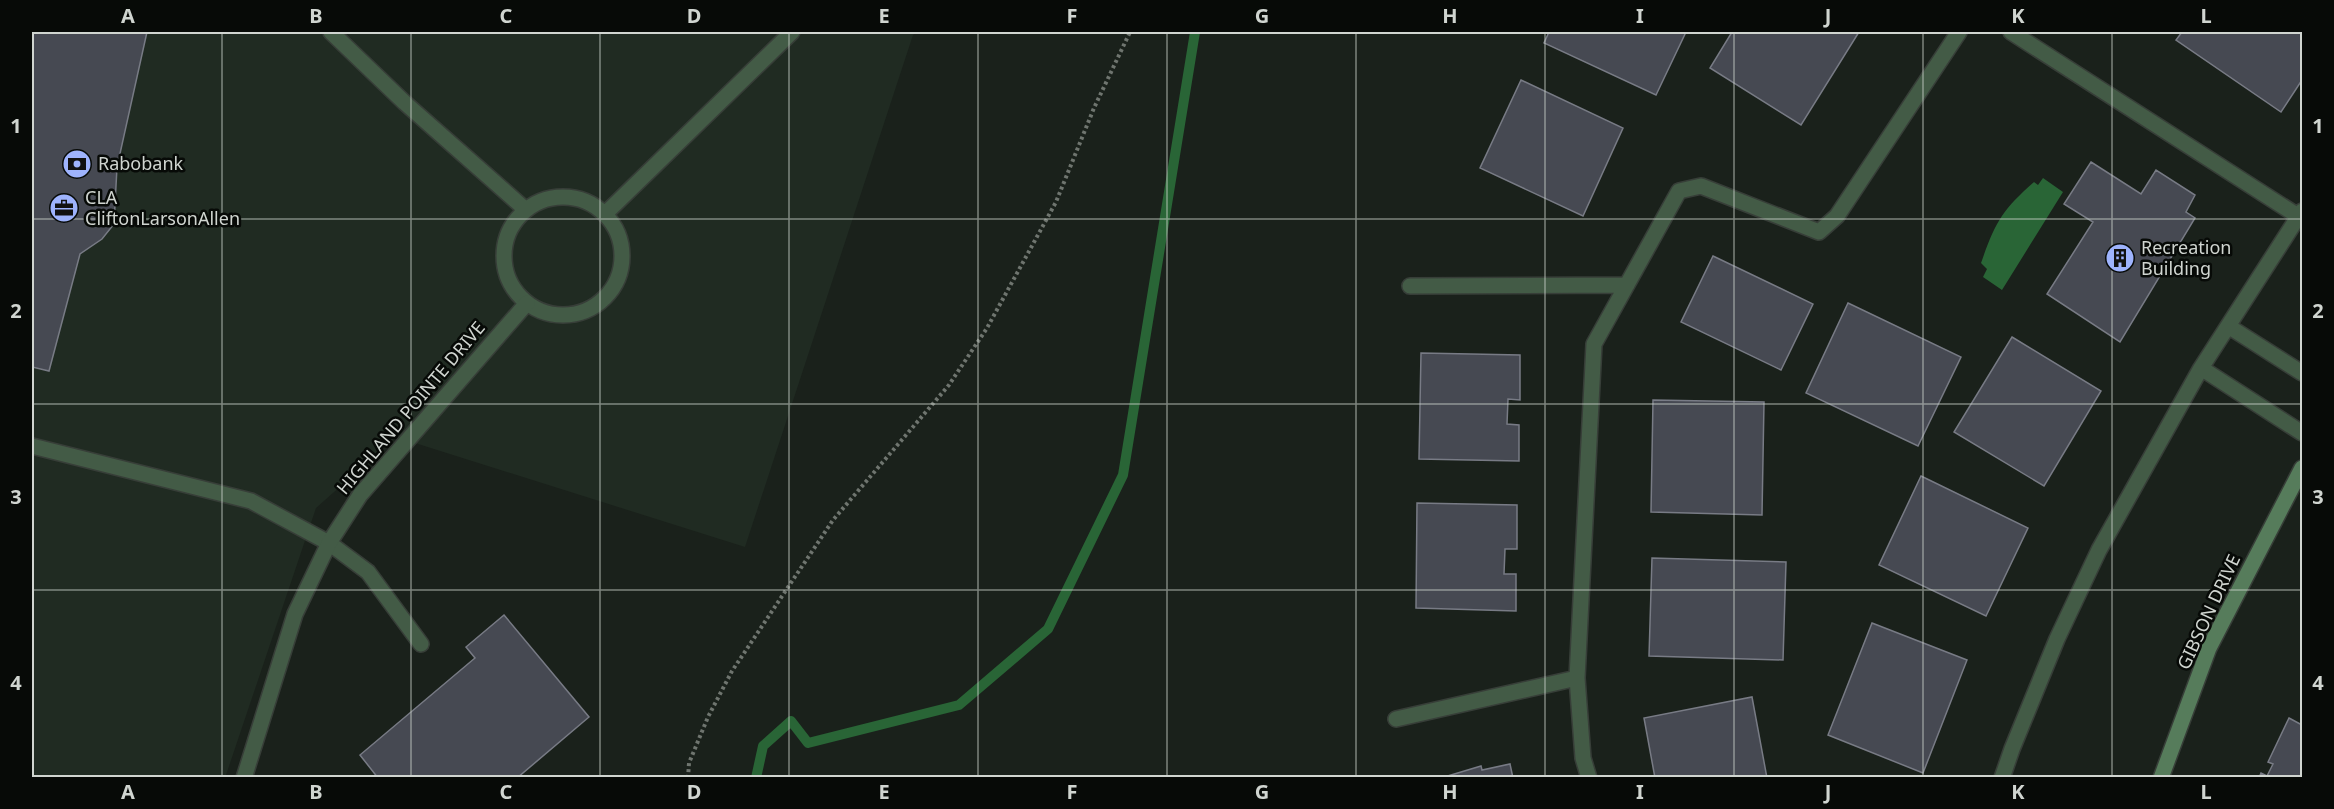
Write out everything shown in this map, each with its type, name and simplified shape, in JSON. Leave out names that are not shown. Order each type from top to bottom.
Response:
[{"type":"street","points":[[331,32],[405,103],[526,210]]},
{"type":"street","points":[[605,214],[792,32]]},
{"type":"street","points":[[1589,777],[1583,758],[1577,678],[1594,344],[1679,191],[1701,186],[1819,232],[1838,216],[1959,32]]},
{"type":"street","points":[[2002,777],[2057,639],[2099,550],[2201,368],[2300,213],[2011,32]]},
{"type":"street","points":[[565,196],[583,200],[605,214],[617,232],[622,248],[619,273],[608,294],[597,304],[584,311],[569,315],[555,315],[541,311],[527,303],[513,288],[505,271],[503,253],[507,235],[516,219],[546,198],[565,196]]},
{"type":"street","points":[[1410,286],[1627,285]]},
{"type":"street","name":"HIGHLAND POINTE DRIVE","points":[[244,777],[295,614],[329,543],[360,495],[527,303]]},
{"type":"street","points":[[2228,326],[2302,373]]},
{"type":"street","points":[[2201,368],[2302,433]]},
{"type":"street","points":[[32,446],[250,501],[329,543],[368,572],[421,644]]},
{"type":"street","name":"GIBSON DRIVE","points":[[2161,777],[2209,648],[2302,468]]},
{"type":"street","points":[[1396,719],[1577,678]]},
{"type":"path","points":[[688,777],[689,763],[708,717],[732,671],[833,520],[949,385],[987,328],[1056,202],[1094,108],[1130,32]]},
{"type":"shaded area","points":[[32,32],[917,32],[913,35],[745,547],[396,437],[316,508],[225,778],[32,777]]},
{"type":"shaded area","points":[[2043,178],[2063,192],[2002,290],[1983,277],[1987,269],[1981,263],[1986,249],[1995,227],[2007,209],[2034,182],[2038,185]]},
{"type":"building","points":[[32,32],[147,32],[117,167],[114,224],[102,239],[80,254],[49,371],[32,367]]},
{"type":"building","points":[[1549,32],[1686,32],[1656,95],[1544,43]]},
{"type":"building","points":[[1732,32],[1859,32],[1801,125],[1710,68]]},
{"type":"building","points":[[2182,32],[2302,32],[2302,80],[2281,112],[2176,40]]},
{"type":"building","points":[[1521,80],[1623,128],[1583,216],[1480,168]]},
{"type":"building","name":"Recreation Building","points":[[2091,162],[2141,194],[2156,170],[2195,195],[2186,212],[2195,218],[2120,342],[2047,294],[2093,222],[2064,204]]},
{"type":"building","points":[[1713,256],[1813,304],[1781,370],[1681,322]]},
{"type":"building","points":[[1848,303],[1961,357],[1918,446],[1806,393]]},
{"type":"building","points":[[2012,337],[2101,391],[2044,486],[1954,432]]},
{"type":"building","points":[[1421,353],[1520,355],[1520,400],[1508,399],[1507,424],[1519,425],[1519,461],[1419,459]]},
{"type":"building","points":[[1653,400],[1764,402],[1762,515],[1651,512]]},
{"type":"building","points":[[1921,476],[2028,528],[1986,616],[1879,565]]},
{"type":"building","points":[[1417,503],[1517,505],[1517,549],[1505,549],[1504,574],[1516,574],[1516,611],[1416,608]]},
{"type":"building","points":[[1652,558],[1786,562],[1783,660],[1649,656]]},
{"type":"building","points":[[504,615],[589,717],[517,778],[378,778],[360,755],[475,658],[466,647]]},
{"type":"building","points":[[1872,623],[1967,660],[1923,773],[1828,735]]},
{"type":"building","points":[[1752,697],[1767,778],[1655,778],[1644,718]]},
{"type":"building","points":[[2289,718],[2302,725],[2302,778],[2259,778],[2261,773],[2267,776],[2273,764],[2268,762]]},
{"type":"building","points":[[1510,764],[1513,778],[1441,778],[1481,766],[1482,770]]},
{"type":"waterway","points":[[756,778],[763,746],[791,721],[808,743],[959,705],[1048,629],[1123,475],[1195,32]]},
{"type":"place","name":"Rabobank","points":[[77,164]]},
{"type":"place","name":"CLA CliftonLarsonAllen","points":[[64,208]]},
{"type":"place","name":"Recreation Building","points":[[2120,258]]}]
